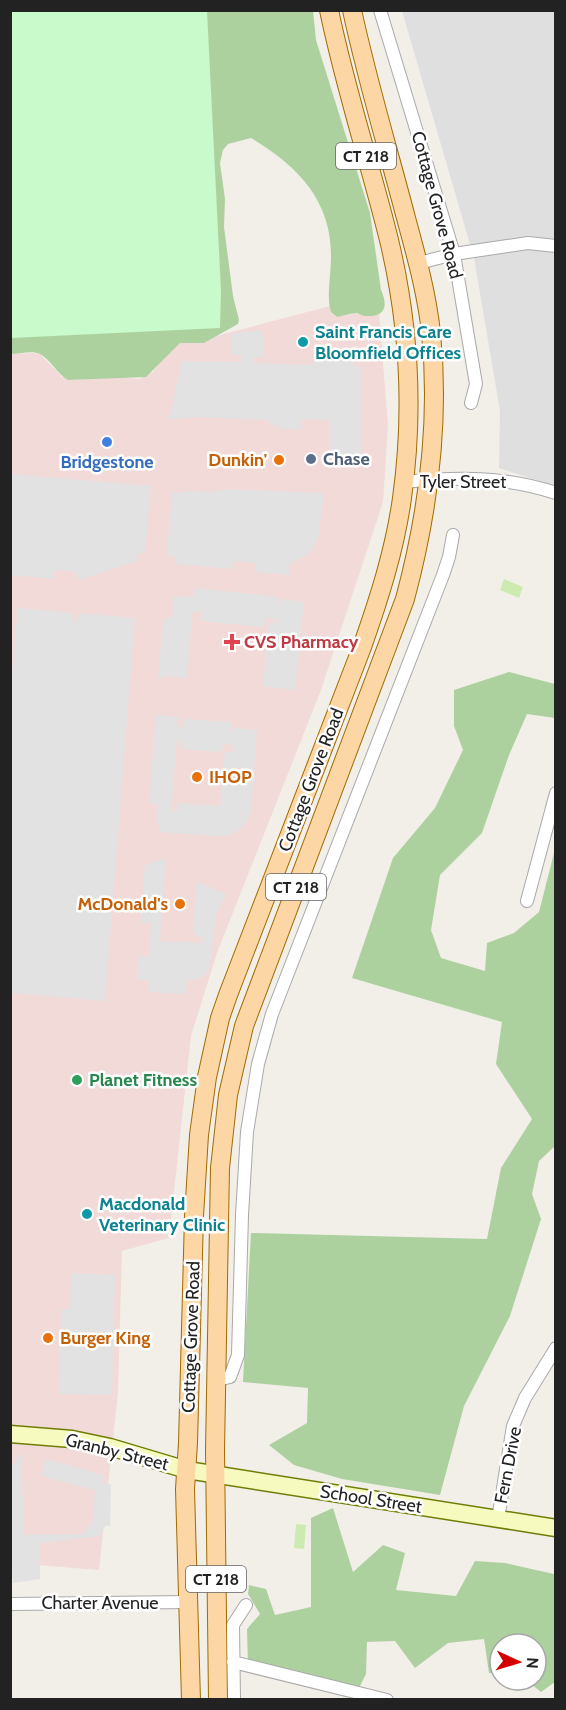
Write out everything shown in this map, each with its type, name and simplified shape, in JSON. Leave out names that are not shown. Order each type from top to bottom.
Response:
[{"type":"main road","name":"Cottage Grove Road","points":[[191,1700],[185,1489],[199,1135],[207,1077],[220,1018],[378,602],[392,551],[407,455],[408,356],[400,302],[389,242],[329,10]]},
{"type":"main road","name":"Cottage Grove Road","points":[[218,1700],[215,1474],[218,1229],[220,1168],[228,1095],[244,1026],[405,599],[419,544],[433,427],[431,333],[419,263],[352,10]]},
{"type":"main road","points":[[326,738],[348,748]]},
{"type":"main road","points":[[220,1018],[244,1026]]},
{"type":"main road","name":"Granby Street","points":[[10,1434],[91,1442],[187,1470]]},
{"type":"main road","name":"School Street","points":[[187,1470],[555,1528]]},
{"type":"street","name":"Cottage Grove Road","points":[[381,11],[454,254],[476,384],[471,403]]},
{"type":"street","points":[[419,263],[454,254],[528,243],[555,246]]},
{"type":"street","name":"Tyler Street","points":[[404,482],[489,479],[522,483],[555,493]]},
{"type":"street","name":"Cottage Grove Road","points":[[217,1380],[230,1377],[238,1355],[241,1230],[247,1132],[258,1064],[272,1014],[443,574],[453,535]]},
{"type":"street","points":[[527,901],[555,794]]},
{"type":"street","points":[[289,905],[311,914]]},
{"type":"street","points":[[218,1229],[241,1230]]},
{"type":"street","name":"Fern Drive","points":[[498,1520],[513,1426],[525,1398],[555,1347]]},
{"type":"street","name":"Charter Avenue","points":[[10,1604],[189,1602]]},
{"type":"street","points":[[234,1700],[233,1625],[246,1605]]},
{"type":"street","points":[[233,1662],[387,1700]]},
{"type":"shaded area","points":[[402,11],[555,11],[555,486],[499,468],[500,411],[474,258]]},
{"type":"shaded area","points":[[330,306],[331,312],[337,317],[356,313],[367,316],[379,313],[388,425],[383,502],[321,690],[217,953],[191,1036],[169,1238],[122,1251],[118,1392],[99,1570],[11,1563],[11,354],[40,354],[62,377],[68,380],[115,377],[139,379],[153,372],[162,359],[180,343],[204,343],[216,336]]},
{"type":"shaded area","points":[[262,330],[264,356],[254,358],[255,363],[311,365],[314,356],[352,357],[354,366],[362,367],[361,459],[329,457],[330,420],[302,419],[302,430],[277,428],[277,425],[270,425],[270,420],[197,417],[169,419],[182,361],[241,362],[242,355],[233,355],[231,334]]},
{"type":"shaded area","points":[[11,474],[151,486],[145,553],[137,553],[137,561],[79,580],[76,572],[57,570],[54,572],[54,579],[11,575]]},
{"type":"shaded area","points":[[227,489],[324,493],[318,540],[309,553],[290,564],[289,575],[257,572],[255,563],[236,561],[233,562],[232,569],[175,564],[175,557],[167,555],[172,493],[212,492]]},
{"type":"shaded area","points":[[195,588],[278,597],[279,606],[281,599],[304,602],[295,690],[263,686],[269,622],[277,623],[279,620],[266,618],[264,627],[201,621],[201,612],[198,610],[192,614],[187,678],[166,676],[158,680],[163,620],[172,616],[174,596],[194,597]]},
{"type":"shaded area","points":[[18,608],[73,613],[73,621],[76,622],[79,613],[135,618],[105,1001],[11,993],[10,697]]},
{"type":"shaded area","points":[[156,715],[179,717],[177,724],[181,728],[184,719],[231,722],[232,732],[236,728],[257,730],[251,811],[246,823],[236,832],[216,836],[159,832],[159,825],[156,823],[158,805],[149,803]],"holes":[[[177,740],[181,741],[181,749],[222,752],[223,744],[234,745],[233,752],[225,752],[220,806],[178,803],[177,810],[174,812],[171,810]]]},
{"type":"shaded area","points":[[166,858],[160,941],[202,943],[202,938],[193,933],[198,882],[226,894],[216,915],[209,971],[195,980],[187,980],[186,994],[148,992],[149,982],[137,980],[139,956],[149,957],[151,922],[143,924],[141,919],[145,865]]},
{"type":"shaded area","points":[[71,1273],[115,1275],[112,1395],[59,1394],[61,1310],[70,1307]]},
{"type":"shaded area","points":[[21,1453],[24,1535],[83,1534],[93,1520],[95,1490],[41,1476],[46,1459],[103,1475],[102,1481],[105,1484],[111,1484],[110,1526],[105,1526],[99,1536],[40,1543],[40,1579],[13,1583],[10,1543],[11,1468]]},
{"type":"green space","points":[[10,11],[207,11],[221,291],[220,328],[11,338]]},
{"type":"green space","points":[[11,11],[313,11],[316,40],[370,213],[384,309],[373,316],[352,313],[337,317],[331,312],[329,299],[330,237],[318,202],[297,173],[283,160],[251,138],[228,144],[223,150],[220,163],[225,199],[224,227],[238,324],[204,343],[180,343],[146,377],[68,380],[40,354],[29,352],[11,354]]},
{"type":"green space","points":[[504,579],[523,587],[519,598],[500,590]]},
{"type":"green space","points":[[509,672],[555,684],[555,718],[527,714],[509,755],[482,833],[440,875],[431,930],[441,958],[485,971],[487,943],[514,933],[539,912],[555,849],[555,1146],[539,1161],[532,1194],[541,1219],[510,1316],[464,1406],[440,1495],[342,1479],[294,1465],[269,1445],[307,1423],[308,1388],[243,1382],[251,1233],[487,1239],[501,1168],[532,1119],[496,1064],[502,1022],[352,978],[393,858],[435,808],[463,750],[454,726],[454,690]]},
{"type":"green space","points":[[333,1508],[353,1572],[383,1545],[405,1553],[396,1590],[456,1596],[475,1561],[505,1563],[554,1574],[555,1682],[548,1687],[548,1632],[488,1632],[488,1666],[484,1639],[448,1643],[415,1668],[395,1641],[367,1642],[366,1674],[357,1692],[248,1666],[247,1629],[260,1614],[248,1594],[249,1585],[266,1589],[275,1615],[311,1607],[311,1518]]},
{"type":"green space","points":[[296,1524],[306,1525],[304,1549],[294,1548]]},
{"type":"place","name":"Saint Francis Care Bloomfield Offices","points":[[303,342]]},
{"type":"place","name":"Bridgestone","points":[[107,442]]},
{"type":"place","name":"Chase","points":[[311,459]]},
{"type":"place","name":"Dunkin'","points":[[279,460]]},
{"type":"place","name":"CVS Pharmacy","points":[[232,642]]},
{"type":"place","name":"IHOP","points":[[197,777]]},
{"type":"place","name":"McDonald's","points":[[180,904]]},
{"type":"place","name":"Planet Fitness","points":[[77,1080]]},
{"type":"place","name":"Macdonald Veterinary Clinic","points":[[87,1214]]},
{"type":"place","name":"Burger King","points":[[48,1338]]}]
